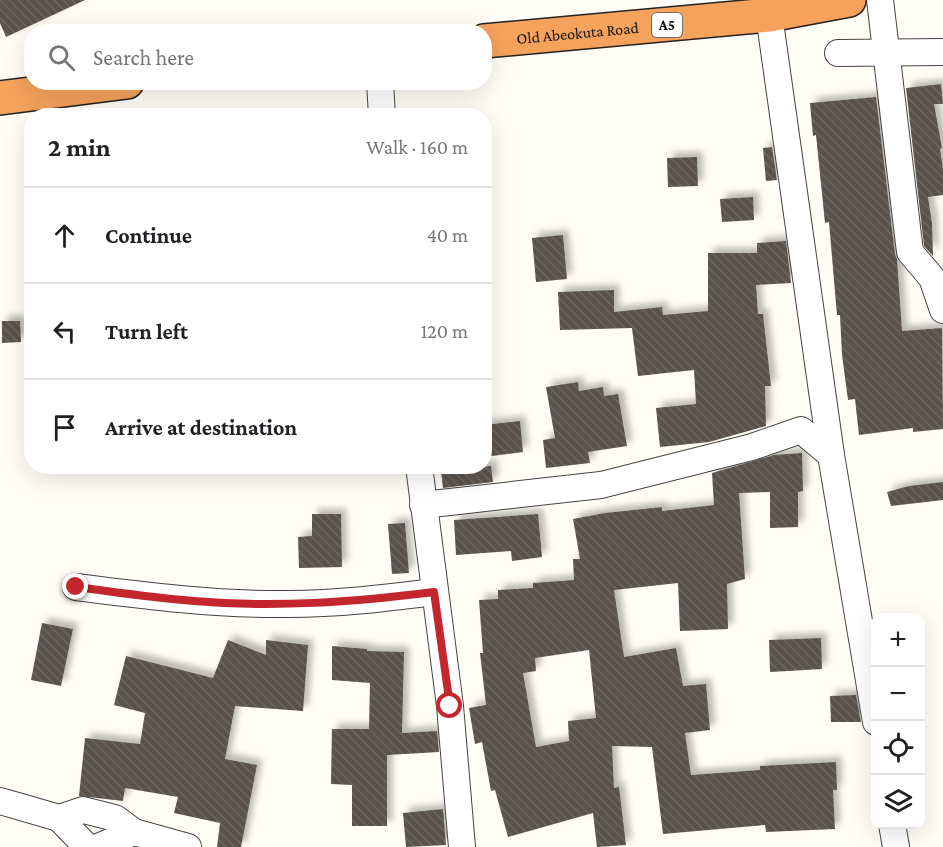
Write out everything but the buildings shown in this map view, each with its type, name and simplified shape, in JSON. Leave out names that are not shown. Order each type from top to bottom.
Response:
[{"type":"highway","name":"Old Abeokuta Road","points":[[492,40],[769,15],[849,0]]},
{"type":"highway","points":[[0,98],[64,90]]},
{"type":"street","points":[[880,0],[910,252],[932,278],[943,310]]},
{"type":"street","points":[[769,15],[831,455],[876,721]]},
{"type":"street","points":[[838,53],[943,52]]},
{"type":"street","points":[[380,90],[382,108]]},
{"type":"street","points":[[423,505],[601,485],[752,447],[801,430],[831,455]]},
{"type":"street","points":[[419,474],[450,706],[462,847]]},
{"type":"street","points":[[76,587],[194,601],[289,604],[371,600],[434,592]]},
{"type":"street","points":[[0,801],[59,818],[87,847]]},
{"type":"street","points":[[59,818],[83,810],[114,818],[134,832],[188,847]]},
{"type":"street","points":[[893,829],[896,847]]},
{"type":"street","points":[[98,847],[134,832]]},
{"type":"route","points":[[76,587],[194,601],[289,604],[371,600],[434,592],[450,706]]}]
